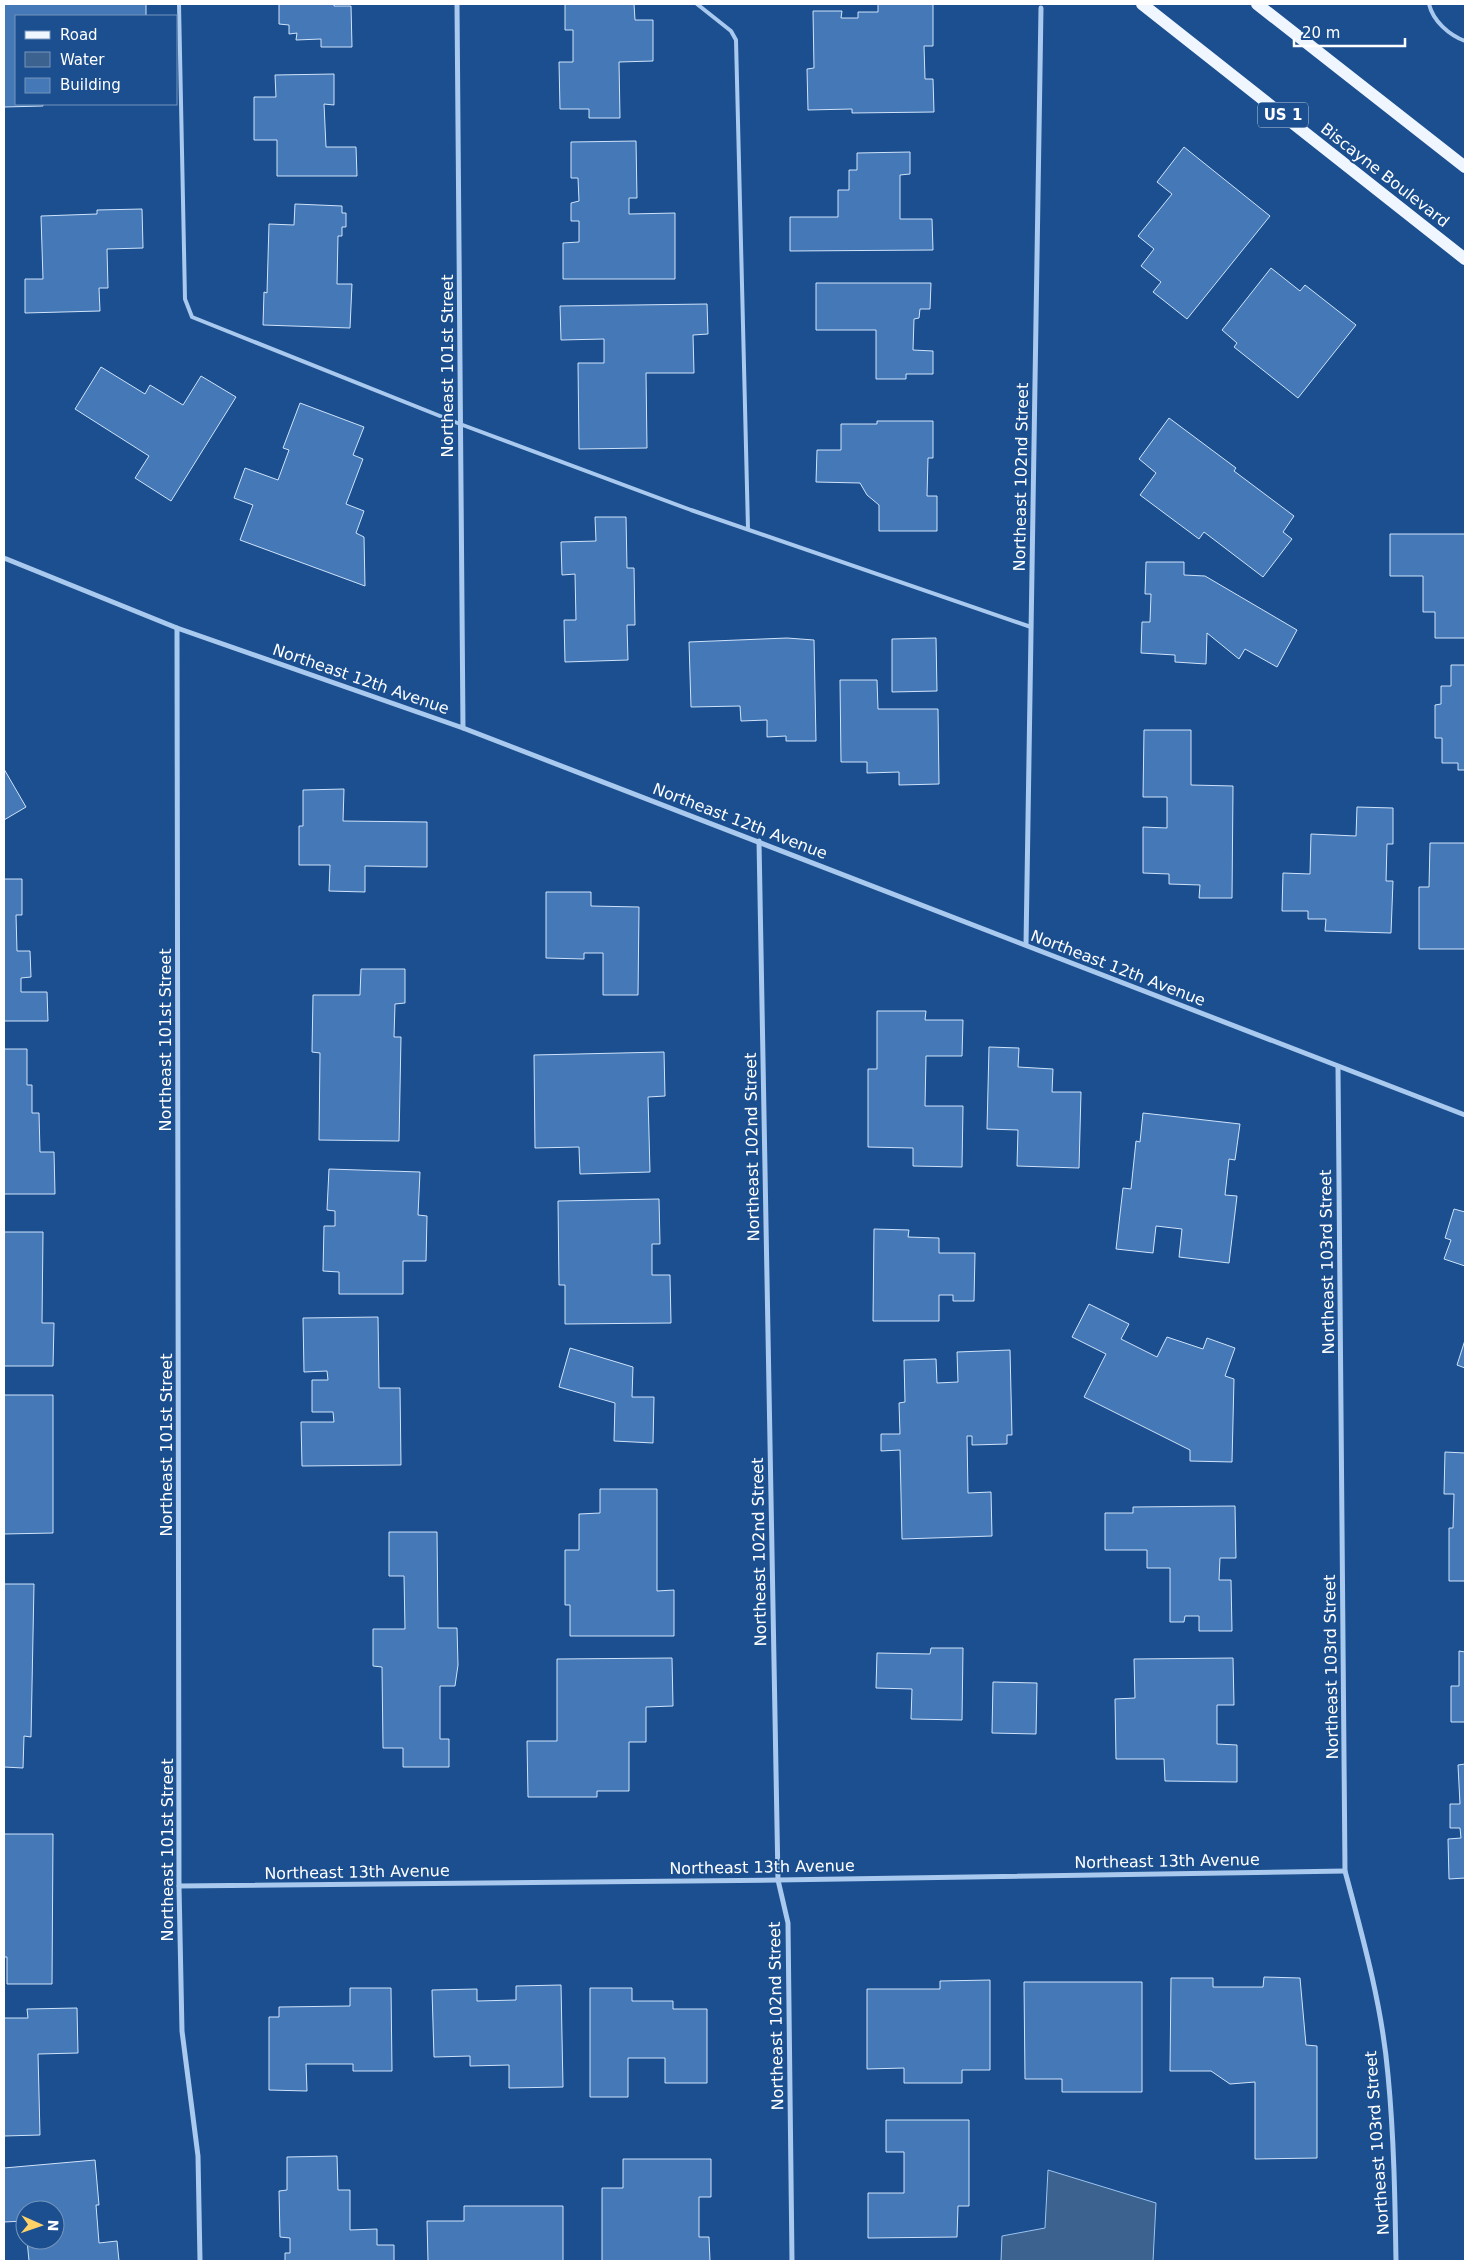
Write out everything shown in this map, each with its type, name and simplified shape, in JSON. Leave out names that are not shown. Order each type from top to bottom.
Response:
[{"type":"main road","name":"Biscayne Boulevard","points":[[1142,4],[1465,260]]},
{"type":"main road","points":[[1258,4],[1465,167]]},
{"type":"street","name":"Northeast 101st Street","points":[[457,4],[463,728]]},
{"type":"street","name":"Northeast 102nd Street","points":[[1026,946],[1041,8]]},
{"type":"street","name":"Northeast 12th Avenue","points":[[4,558],[177,628],[463,728],[1465,1115]]},
{"type":"street","name":"Northeast 101st Street","points":[[177,628],[179,1886],[182,2031],[198,2156],[200,2261]]},
{"type":"street","name":"Northeast 102nd Street","points":[[759,841],[778,1880],[788,1923],[792,2261]]},
{"type":"street","name":"Northeast 103rd Street","points":[[1338,1067],[1345,1871],[1369,1959],[1388,2074],[1395,2184],[1396,2261]]},
{"type":"street","name":"Northeast 13th Avenue","points":[[179,1886],[778,1880],[1345,1871]]},
{"type":"lane","points":[[179,4],[185,299],[192,318],[460,424],[692,510],[1031,627]]},
{"type":"lane","points":[[697,4],[731,31],[736,40],[748,529]]},
{"type":"lane","points":[[1429,4],[1441,25],[1457,38],[1465,41]]},
{"type":"water","points":[[1048,2170],[1156,2203],[1153,2261],[1001,2261],[1002,2236],[1045,2228]]},
{"type":"building","points":[[4,4],[146,4],[146,15],[15,15],[15,105],[43,106],[4,107]]},
{"type":"building","points":[[279,4],[334,4],[334,6],[351,6],[352,47],[321,47],[321,39],[296,40],[297,33],[289,34],[289,25],[279,24]]},
{"type":"building","points":[[565,4],[634,4],[635,20],[653,20],[653,61],[619,62],[620,118],[589,118],[589,109],[560,109],[559,62],[573,62],[573,30],[565,30]]},
{"type":"building","points":[[878,4],[933,4],[933,46],[924,46],[925,79],[933,79],[934,112],[852,113],[852,109],[808,110],[807,69],[814,68],[813,11],[842,11],[841,18],[858,18],[858,12],[878,12]]},
{"type":"building","points":[[334,74],[334,105],[324,104],[326,147],[356,147],[357,176],[277,176],[277,140],[254,140],[254,97],[276,97],[275,75]]},
{"type":"building","points":[[636,141],[637,198],[629,198],[629,214],[675,213],[675,279],[563,279],[563,243],[579,242],[579,221],[571,221],[571,203],[579,201],[578,178],[571,178],[571,142]]},
{"type":"building","points":[[1184,147],[1270,216],[1187,319],[1153,292],[1161,282],[1141,266],[1154,249],[1138,236],[1172,194],[1157,182]]},
{"type":"building","points":[[910,152],[910,174],[900,175],[900,219],[932,219],[933,250],[790,251],[790,217],[838,217],[838,190],[849,190],[849,170],[857,170],[857,153]]},
{"type":"building","points":[[295,204],[342,206],[342,213],[346,213],[346,227],[342,227],[342,236],[338,236],[337,284],[352,284],[350,328],[263,325],[264,292],[267,293],[269,224],[294,225]]},
{"type":"building","points":[[142,209],[143,248],[107,249],[108,288],[99,288],[100,311],[25,313],[25,279],[43,279],[41,216],[97,214],[97,210]]},
{"type":"building","points":[[1271,268],[1300,291],[1305,285],[1356,325],[1298,398],[1234,347],[1237,343],[1222,330]]},
{"type":"building","points":[[816,283],[931,283],[930,309],[920,309],[919,318],[914,319],[913,350],[933,351],[933,374],[906,374],[906,379],[876,379],[876,330],[816,330]]},
{"type":"building","points":[[707,304],[708,334],[693,335],[694,373],[646,373],[647,448],[579,449],[578,363],[604,363],[604,339],[561,340],[560,306]]},
{"type":"building","points":[[101,367],[145,394],[150,385],[183,405],[201,376],[236,397],[171,501],[135,478],[149,456],[75,409]]},
{"type":"building","points":[[300,403],[364,427],[353,455],[363,459],[346,504],[364,511],[356,533],[364,537],[365,586],[240,540],[253,505],[234,498],[245,468],[278,480],[289,450],[283,448]]},
{"type":"building","points":[[1169,418],[1236,468],[1234,471],[1294,516],[1283,532],[1292,539],[1263,577],[1204,532],[1199,539],[1140,495],[1156,473],[1139,459]]},
{"type":"building","points":[[877,421],[933,421],[933,458],[928,458],[927,496],[937,496],[937,531],[879,531],[879,505],[867,495],[860,483],[816,482],[817,450],[841,450],[841,424],[877,424]]},
{"type":"building","points":[[595,517],[626,517],[627,568],[634,568],[635,625],[627,625],[628,660],[565,662],[564,620],[576,620],[575,574],[562,575],[561,542],[596,541]]},
{"type":"building","points":[[1390,534],[1465,534],[1465,638],[1435,638],[1435,612],[1423,612],[1423,576],[1390,576]]},
{"type":"building","points":[[1146,562],[1184,562],[1184,575],[1205,576],[1297,630],[1277,667],[1245,649],[1239,659],[1207,633],[1206,664],[1175,662],[1175,655],[1141,653],[1142,622],[1150,622],[1151,594],[1145,594]]},
{"type":"building","points":[[787,638],[814,640],[816,741],[786,741],[786,736],[767,737],[767,720],[741,721],[740,706],[691,707],[689,642]]},
{"type":"building","points":[[936,638],[937,691],[892,692],[892,639]]},
{"type":"building","points":[[1451,665],[1465,665],[1465,770],[1458,770],[1458,763],[1442,763],[1442,738],[1435,738],[1435,705],[1441,704],[1441,686],[1451,686]]},
{"type":"building","points":[[840,680],[877,680],[878,709],[938,709],[939,784],[899,785],[899,772],[867,773],[867,762],[841,762]]},
{"type":"building","points":[[1144,730],[1191,730],[1191,785],[1233,786],[1232,898],[1199,898],[1200,885],[1169,884],[1169,874],[1143,873],[1143,827],[1167,828],[1167,797],[1143,797]]},
{"type":"building","points":[[4,769],[26,807],[4,820]]},
{"type":"building","points":[[344,789],[343,821],[427,822],[427,867],[365,866],[365,892],[329,891],[330,865],[299,865],[299,826],[303,826],[303,790]]},
{"type":"building","points":[[1357,807],[1393,808],[1393,844],[1387,844],[1386,881],[1393,881],[1391,933],[1325,931],[1326,919],[1308,919],[1308,911],[1282,911],[1283,873],[1310,874],[1311,834],[1356,836]]},
{"type":"building","points":[[1430,843],[1465,843],[1465,949],[1419,949],[1419,887],[1429,887]]},
{"type":"building","points":[[4,879],[22,879],[22,915],[16,915],[17,951],[30,951],[31,977],[21,978],[21,992],[47,992],[48,1021],[4,1021]]},
{"type":"building","points":[[546,892],[591,892],[591,906],[639,907],[638,995],[603,995],[603,953],[584,953],[584,959],[546,958]]},
{"type":"building","points":[[361,969],[405,969],[405,1003],[395,1004],[394,1037],[401,1037],[399,1141],[319,1140],[320,1053],[312,1052],[313,995],[360,995]]},
{"type":"building","points":[[877,1011],[926,1011],[925,1020],[963,1020],[962,1056],[926,1056],[925,1106],[963,1106],[962,1167],[913,1166],[913,1148],[868,1147],[868,1069],[877,1069]]},
{"type":"building","points":[[989,1047],[1019,1048],[1018,1067],[1053,1069],[1052,1092],[1081,1092],[1079,1168],[1017,1166],[1018,1130],[987,1129]]},
{"type":"building","points":[[4,1049],[27,1049],[27,1085],[32,1085],[32,1113],[39,1113],[40,1152],[54,1152],[55,1194],[4,1194]]},
{"type":"building","points":[[664,1052],[665,1096],[648,1097],[650,1172],[580,1174],[579,1147],[535,1148],[534,1055]]},
{"type":"building","points":[[1143,1113],[1240,1124],[1235,1160],[1229,1159],[1225,1195],[1237,1196],[1229,1263],[1179,1257],[1182,1229],[1156,1226],[1153,1253],[1116,1249],[1123,1188],[1131,1189],[1136,1141],[1140,1142]]},
{"type":"building","points":[[329,1169],[420,1172],[418,1215],[427,1216],[426,1261],[403,1261],[403,1294],[339,1294],[339,1272],[323,1271],[324,1226],[335,1226],[335,1211],[327,1210]]},
{"type":"building","points":[[659,1199],[660,1244],[652,1244],[652,1275],[670,1275],[671,1323],[565,1324],[565,1285],[559,1285],[558,1201]]},
{"type":"building","points":[[1454,1209],[1465,1212],[1465,1266],[1444,1259],[1451,1240],[1445,1238]]},
{"type":"building","points":[[874,1229],[909,1230],[908,1237],[939,1238],[939,1253],[975,1253],[974,1301],[953,1301],[953,1295],[939,1295],[939,1321],[873,1321]]},
{"type":"building","points":[[4,1232],[43,1232],[42,1323],[54,1323],[53,1366],[4,1366]]},
{"type":"building","points":[[1089,1304],[1129,1324],[1121,1339],[1157,1357],[1167,1337],[1203,1349],[1207,1338],[1235,1348],[1225,1376],[1234,1379],[1232,1462],[1190,1461],[1190,1450],[1084,1397],[1106,1354],[1072,1337]]},
{"type":"building","points":[[378,1317],[379,1388],[400,1388],[401,1465],[302,1466],[301,1422],[334,1422],[333,1412],[312,1412],[312,1380],[328,1380],[327,1371],[304,1372],[303,1318]]},
{"type":"building","points":[[1465,1340],[1465,1368],[1457,1365]]},
{"type":"building","points":[[570,1348],[633,1367],[632,1397],[654,1397],[653,1443],[614,1441],[615,1403],[559,1387]]},
{"type":"building","points":[[1010,1350],[1012,1435],[1007,1435],[1007,1444],[972,1445],[972,1436],[967,1436],[968,1493],[991,1492],[992,1536],[902,1539],[900,1450],[881,1451],[881,1434],[900,1434],[899,1403],[905,1402],[904,1360],[936,1359],[937,1383],[958,1382],[957,1352]]},
{"type":"building","points":[[4,1395],[53,1395],[53,1533],[4,1534]]},
{"type":"building","points":[[1445,1452],[1465,1453],[1465,1581],[1449,1581],[1449,1528],[1453,1528],[1454,1494],[1444,1494]]},
{"type":"building","points":[[600,1489],[657,1489],[657,1591],[674,1590],[674,1636],[570,1636],[570,1605],[565,1605],[565,1550],[579,1550],[579,1514],[600,1513]]},
{"type":"building","points":[[1235,1506],[1236,1558],[1220,1558],[1219,1580],[1231,1580],[1232,1631],[1199,1631],[1199,1616],[1185,1616],[1184,1622],[1170,1622],[1170,1568],[1147,1568],[1147,1550],[1105,1550],[1105,1513],[1133,1513],[1133,1507]]},
{"type":"building","points":[[389,1532],[437,1532],[438,1628],[457,1628],[458,1665],[455,1686],[440,1686],[440,1739],[449,1739],[449,1767],[403,1767],[403,1748],[383,1748],[382,1667],[373,1666],[373,1629],[405,1629],[404,1576],[389,1576]]},
{"type":"building","points":[[4,1584],[34,1584],[31,1737],[24,1736],[23,1768],[4,1767]]},
{"type":"building","points":[[931,1648],[963,1648],[962,1720],[911,1719],[912,1689],[876,1688],[877,1653],[930,1654]]},
{"type":"building","points":[[1459,1651],[1465,1652],[1465,1722],[1451,1722],[1451,1686],[1459,1686]]},
{"type":"building","points":[[672,1658],[673,1706],[646,1707],[646,1742],[629,1742],[629,1791],[597,1791],[597,1797],[528,1797],[527,1741],[557,1741],[557,1659]]},
{"type":"building","points":[[1233,1658],[1234,1705],[1217,1705],[1217,1744],[1237,1745],[1237,1782],[1165,1781],[1164,1759],[1116,1759],[1115,1699],[1135,1698],[1134,1659]]},
{"type":"building","points":[[993,1682],[1037,1683],[1036,1734],[992,1733]]},
{"type":"building","points":[[1465,1764],[1465,1878],[1449,1879],[1448,1839],[1461,1838],[1460,1828],[1450,1828],[1450,1804],[1460,1804],[1458,1765]]},
{"type":"building","points":[[4,1834],[53,1834],[52,1984],[7,1984],[7,1957],[4,1957]]},
{"type":"building","points":[[1264,1977],[1300,1978],[1306,2045],[1317,2046],[1317,2158],[1255,2159],[1255,2082],[1230,2084],[1211,2071],[1170,2071],[1171,1978],[1213,1978],[1213,1987],[1263,1987]]},
{"type":"building","points":[[990,1980],[990,2070],[962,2070],[962,2083],[904,2083],[904,2068],[867,2069],[867,1989],[940,1989],[940,1981]]},
{"type":"building","points":[[1024,1982],[1142,1982],[1142,2092],[1062,2092],[1062,2079],[1025,2079]]},
{"type":"building","points":[[561,1985],[563,2087],[509,2088],[509,2065],[470,2066],[470,2056],[434,2057],[432,1990],[477,1989],[477,2001],[516,2000],[516,1986]]},
{"type":"building","points":[[350,1988],[391,1988],[392,2071],[353,2071],[353,2064],[306,2064],[307,2091],[269,2090],[269,2017],[279,2017],[279,2007],[350,2006]]},
{"type":"building","points":[[590,1988],[632,1988],[632,2001],[673,2001],[673,2009],[707,2009],[707,2083],[665,2083],[665,2058],[628,2058],[628,2097],[590,2097]]},
{"type":"building","points":[[77,2008],[78,2053],[38,2054],[40,2135],[4,2136],[4,2018],[28,2018],[27,2009]]},
{"type":"building","points":[[886,2120],[969,2120],[969,2206],[958,2206],[957,2237],[868,2238],[868,2193],[904,2193],[904,2152],[886,2152]]},
{"type":"building","points":[[337,2156],[338,2190],[350,2190],[350,2230],[377,2229],[377,2245],[394,2245],[394,2261],[285,2261],[285,2253],[290,2253],[290,2238],[280,2237],[279,2191],[287,2190],[287,2157]]},
{"type":"building","points":[[623,2159],[711,2159],[711,2197],[699,2197],[699,2237],[709,2237],[710,2261],[602,2261],[602,2188],[623,2188]]},
{"type":"building","points":[[95,2160],[99,2205],[96,2205],[99,2243],[117,2241],[119,2261],[29,2261],[28,2250],[65,2250],[65,2200],[15,2200],[15,2221],[4,2222],[4,2168]]},
{"type":"building","points":[[464,2206],[563,2206],[563,2261],[428,2261],[427,2221],[464,2221]]}]
